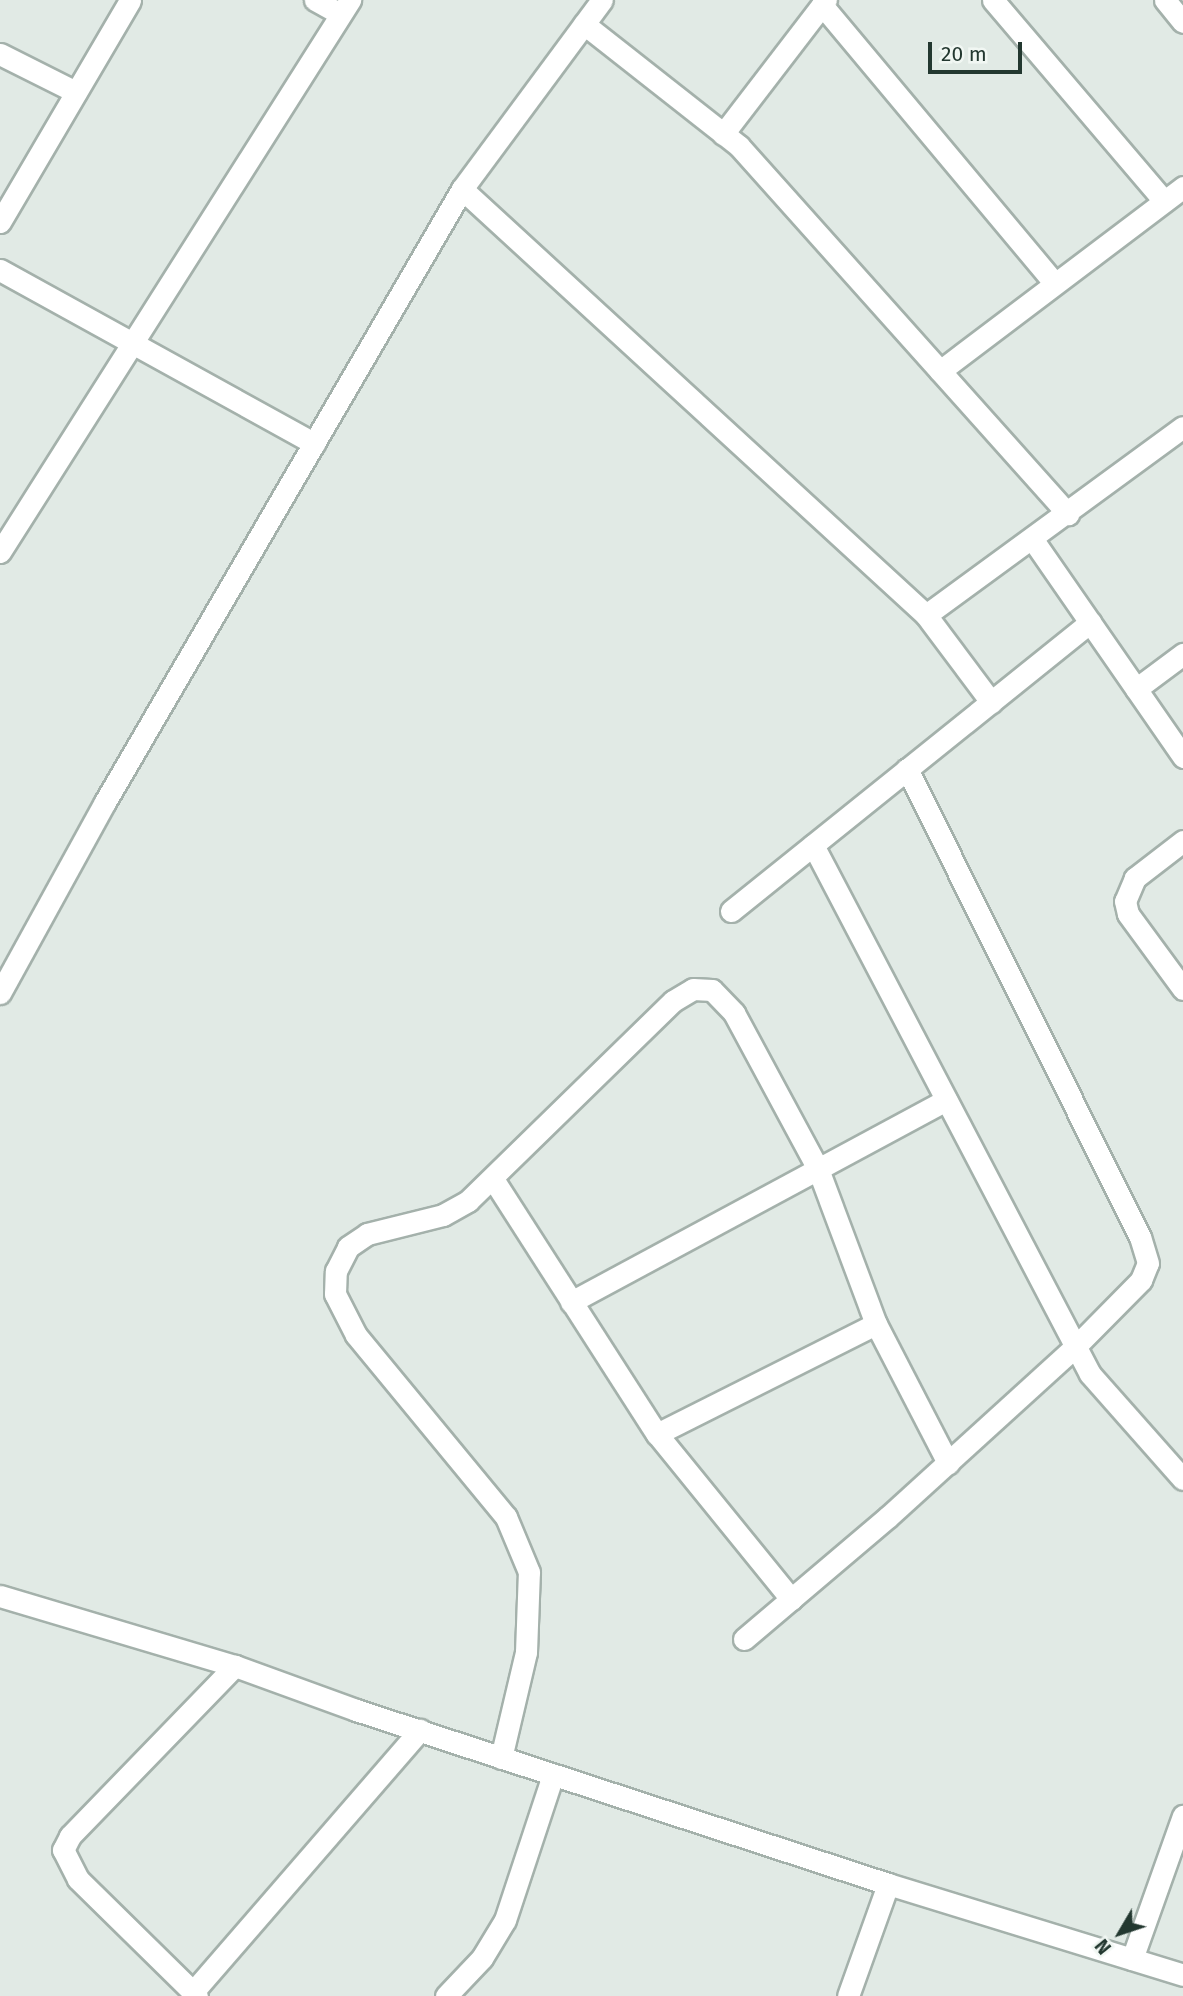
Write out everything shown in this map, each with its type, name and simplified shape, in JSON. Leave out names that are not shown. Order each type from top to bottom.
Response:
[{"type":"street","points":[[0,222],[130,0]]},
{"type":"street","points":[[0,552],[345,7],[315,0]]},
{"type":"street","points":[[0,993],[314,443],[463,189],[602,0]]},
{"type":"street","points":[[993,0],[1164,201]]},
{"type":"street","points":[[1165,0],[1183,22]]},
{"type":"street","points":[[723,134],[824,2],[1055,284]]},
{"type":"street","points":[[584,24],[723,134],[1068,513]]},
{"type":"street","points":[[0,54],[76,92]]},
{"type":"street","points":[[940,371],[1183,187]]},
{"type":"street","points":[[463,189],[926,615],[991,702]]},
{"type":"street","points":[[0,270],[314,443]]},
{"type":"street","points":[[926,615],[1033,540],[1183,427]]},
{"type":"street","points":[[1033,540],[1183,757]]},
{"type":"street","points":[[731,911],[1090,622]]},
{"type":"street","points":[[1136,689],[1183,654]]},
{"type":"street","points":[[744,1639],[948,1463],[1076,1346],[1141,1280],[1148,1263],[1140,1237],[907,769]]},
{"type":"street","points":[[1183,841],[1135,878],[1125,901],[1128,914],[1183,989]]},
{"type":"street","points":[[813,845],[1090,1374],[1183,1479]]},
{"type":"street","points":[[501,1758],[526,1652],[529,1572],[520,1545],[506,1517],[356,1335],[335,1294],[336,1270],[348,1247],[367,1234],[443,1215],[468,1201],[673,1001],[693,989],[712,990],[734,1013],[818,1169],[876,1324],[948,1463]]},
{"type":"street","points":[[570,1302],[946,1100]]},
{"type":"street","points":[[493,1179],[657,1434],[791,1599]]},
{"type":"street","points":[[657,1434],[876,1324]]},
{"type":"street","points":[[0,1596],[235,1666],[553,1775],[888,1884],[1183,1975]]},
{"type":"street","points":[[235,1666],[70,1836],[63,1850],[78,1879],[195,1994],[420,1730]]},
{"type":"street","points":[[446,1996],[482,1958],[505,1920],[553,1775]]},
{"type":"street","points":[[1132,1959],[1183,1816]]},
{"type":"street","points":[[848,1996],[888,1884]]}]
